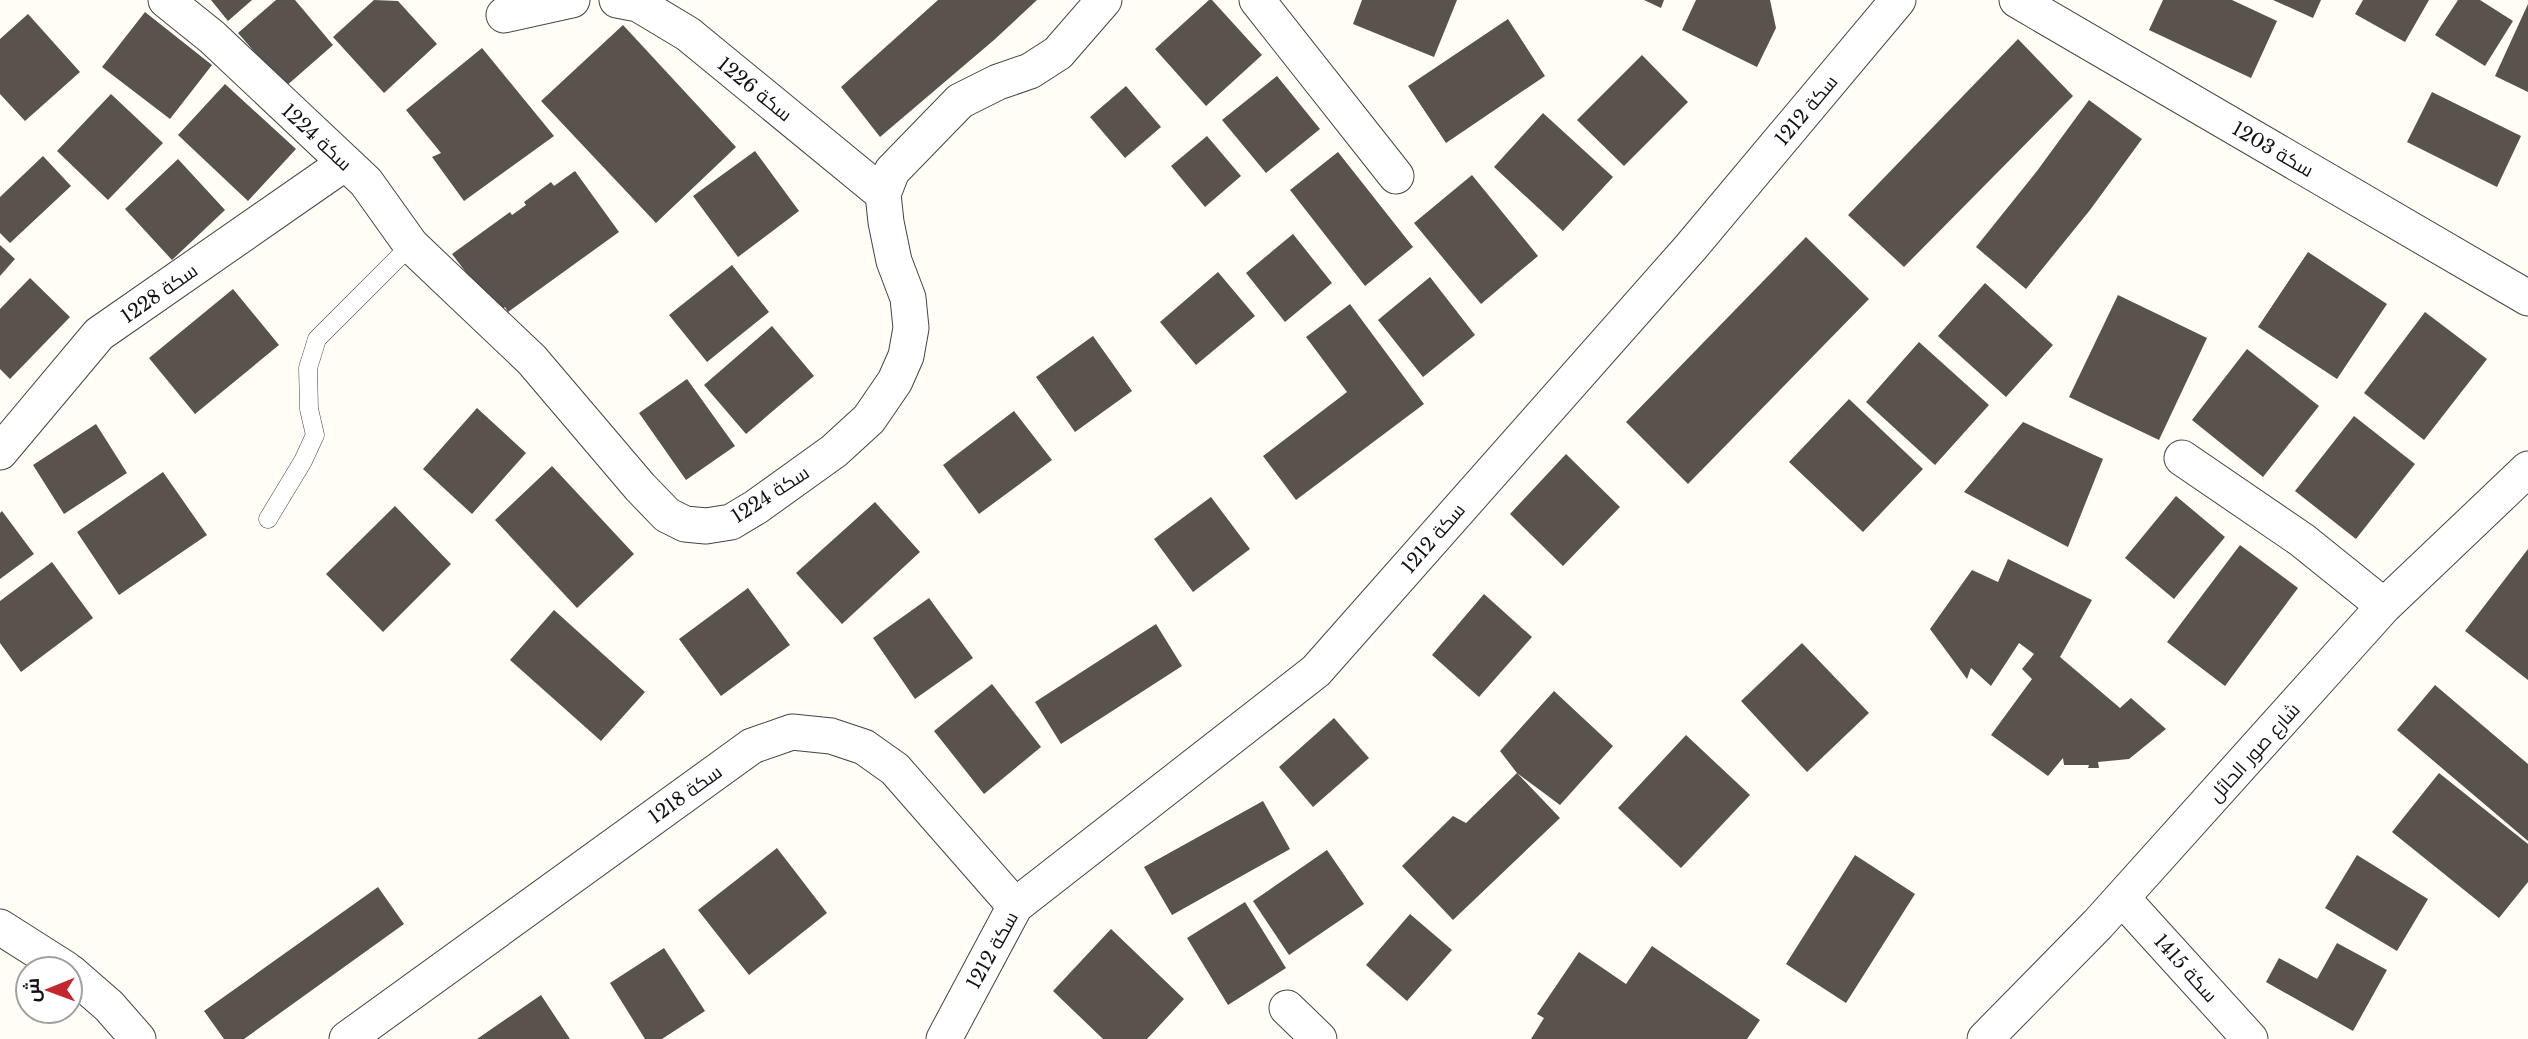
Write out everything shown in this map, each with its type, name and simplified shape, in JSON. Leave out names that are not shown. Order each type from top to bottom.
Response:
[{"type":"street","name":"سكة 1224","points":[[166,0],[212,37],[366,182],[411,245],[532,360],[667,515],[685,524],[706,526],[731,522],[756,507],[834,451],[869,419],[895,381],[906,356],[911,328],[908,298],[894,261],[883,194]]},
{"type":"street","points":[[504,15],[572,0]]},
{"type":"street","name":"سكة 1226","points":[[617,0],[638,4],[688,34],[883,194]]},
{"type":"street","points":[[883,194],[892,171],[960,101],[998,82],[1030,71],[1058,53],[1104,0]]},
{"type":"street","points":[[1257,0],[1396,176]]},
{"type":"street","name":"سكة 1212","points":[[944,1039],[1015,906],[1316,671],[1691,247],[1898,0]]},
{"type":"street","name":"سكة 1203","points":[[2017,0],[2528,298]]},
{"type":"street","name":"سكة 1228","points":[[0,452],[99,334],[345,163]]},
{"type":"street","points":[[2182,458],[2302,540],[2384,606]]},
{"type":"street","name":"شارع صور الحائل","points":[[1984,1039],[2122,898],[2384,606],[2522,486]]},
{"type":"street","name":"سكة 1218","points":[[347,1039],[752,746],[792,732],[831,736],[864,747],[895,769],[1015,906]]},
{"type":"street","name":"سكة 1415","points":[[2122,898],[2250,1039]]},
{"type":"street","points":[[0,927],[44,955]]},
{"type":"street","points":[[84,984],[109,1006],[138,1039]]},
{"type":"street","points":[[1287,1008],[1319,1039]]},
{"type":"lane","points":[[268,519],[303,461],[315,435],[309,409],[308,368],[317,339],[411,245]]},
{"type":"building","points":[[211,0],[252,0],[228,21]]},
{"type":"building","points":[[276,0],[295,0],[333,45],[285,87],[238,33]]},
{"type":"building","points":[[374,0],[398,1],[437,44],[384,93],[333,37]]},
{"type":"building","points":[[938,0],[1037,0],[880,137],[841,87]]},
{"type":"building","points":[[1212,0],[1262,55],[1206,106],[1155,49]]},
{"type":"building","points":[[1362,0],[1457,0],[1434,57],[1353,24]]},
{"type":"building","points":[[1644,0],[1664,0],[1661,8]]},
{"type":"building","points":[[1696,0],[1770,0],[1776,28],[1757,67],[1682,30]]},
{"type":"building","points":[[2163,0],[2232,0],[2277,21],[2251,78],[2149,30]]},
{"type":"building","points":[[2273,0],[2321,0],[2313,18]]},
{"type":"building","points":[[2363,0],[2429,0],[2405,42],[2355,14]]},
{"type":"building","points":[[2458,0],[2480,0],[2513,21],[2485,66],[2435,35]]},
{"type":"building","points":[[2528,4],[2528,92],[2495,76]]},
{"type":"building","points":[[145,12],[212,65],[170,119],[102,67]]},
{"type":"building","points":[[28,14],[80,72],[25,121],[0,94],[0,39]]},
{"type":"building","points":[[1508,19],[1545,76],[1446,143],[1408,86]]},
{"type":"building","points":[[623,25],[736,147],[656,223],[541,101]]},
{"type":"building","points":[[2018,39],[2073,96],[1904,267],[1848,215]]},
{"type":"building","points":[[482,48],[554,136],[464,201],[432,157],[441,153],[406,110]]},
{"type":"building","points":[[1642,55],[1688,102],[1624,166],[1577,120]]},
{"type":"building","points":[[1277,76],[1320,129],[1266,173],[1222,120]]},
{"type":"building","points":[[225,84],[296,149],[248,201],[178,135]]},
{"type":"building","points":[[1126,86],[1161,127],[1125,158],[1090,117]]},
{"type":"building","points":[[2432,92],[2521,136],[2497,187],[2407,142]]},
{"type":"building","points":[[111,94],[163,143],[108,200],[57,151]]},
{"type":"building","points":[[2089,100],[2142,139],[2090,210],[2026,289],[1976,247]]},
{"type":"building","points":[[1543,113],[1613,177],[1563,231],[1494,167]]},
{"type":"building","points":[[1207,136],[1241,176],[1205,207],[1171,166]]},
{"type":"building","points":[[755,151],[799,211],[738,257],[693,196]]},
{"type":"building","points":[[1338,152],[1413,247],[1365,286],[1290,190]]},
{"type":"building","points":[[43,156],[71,186],[10,243],[0,233],[0,197]]},
{"type":"building","points":[[178,159],[225,210],[172,260],[125,209]]},
{"type":"building","points":[[575,171],[619,232],[508,312],[505,307],[497,313],[452,254],[510,212],[512,215],[526,205],[524,202],[551,182],[554,186]]},
{"type":"building","points":[[1472,175],[1538,256],[1481,304],[1414,223]]},
{"type":"building","points":[[1293,234],[1332,283],[1285,322],[1246,273]]},
{"type":"building","points":[[1806,237],[1869,299],[1688,484],[1626,422]]},
{"type":"building","points":[[0,245],[15,259],[0,276]]},
{"type":"building","points":[[2308,252],[2387,304],[2337,379],[2258,327]]},
{"type":"building","points":[[732,265],[769,312],[707,362],[669,315]]},
{"type":"building","points":[[1218,272],[1255,316],[1196,365],[1160,322]]},
{"type":"building","points":[[1430,277],[1475,335],[1423,377],[1378,320]]},
{"type":"building","points":[[30,278],[70,317],[10,379],[0,369],[0,309]]},
{"type":"building","points":[[1985,283],[2053,345],[2006,397],[1938,336]]},
{"type":"building","points":[[233,289],[279,345],[195,414],[149,358]]},
{"type":"building","points":[[2118,295],[2207,338],[2159,440],[2069,397]]},
{"type":"building","points":[[1350,304],[1424,404],[1296,500],[1263,456],[1347,392],[1306,337]]},
{"type":"building","points":[[2425,312],[2487,359],[2424,440],[2364,393]]},
{"type":"building","points":[[772,326],[814,376],[746,434],[704,385]]},
{"type":"building","points":[[1093,336],[1132,391],[1075,432],[1036,377]]},
{"type":"building","points":[[1919,342],[1989,405],[1935,465],[1866,402]]},
{"type":"building","points":[[2247,349],[2319,406],[2263,477],[2192,420]]},
{"type":"building","points":[[687,379],[735,446],[686,480],[639,413]]},
{"type":"building","points":[[1849,399],[1923,469],[1863,532],[1789,462]]},
{"type":"building","points":[[477,408],[526,453],[472,514],[423,469]]},
{"type":"building","points":[[1014,411],[1052,460],[979,514],[943,465]]},
{"type":"building","points":[[2354,416],[2415,464],[2356,539],[2295,491]]},
{"type":"building","points":[[2023,422],[2103,459],[2068,547],[1964,492]]},
{"type":"building","points":[[96,424],[127,473],[64,514],[33,465]]},
{"type":"building","points":[[1566,454],[1620,507],[1563,566],[1510,514]]},
{"type":"building","points":[[552,466],[634,554],[577,608],[495,520]]},
{"type":"building","points":[[163,472],[207,535],[119,595],[77,532]]},
{"type":"building","points":[[2176,496],[2225,537],[2174,599],[2125,558]]},
{"type":"building","points":[[1211,497],[1250,549],[1193,592],[1154,539]]},
{"type":"building","points":[[875,502],[920,552],[842,624],[796,573]]},
{"type":"building","points":[[395,506],[451,564],[383,632],[326,574]]},
{"type":"building","points":[[2,511],[34,554],[0,579],[0,513]]},
{"type":"building","points":[[2240,545],[2298,588],[2225,686],[2167,642]]},
{"type":"building","points":[[2528,549],[2528,680],[2465,631]]},
{"type":"building","points":[[2008,559],[2092,600],[2060,657],[2120,708],[2131,698],[2166,729],[2129,759],[2098,762],[2099,768],[2088,768],[2089,765],[2064,765],[2063,758],[2048,776],[1991,735],[2032,679],[2022,669],[2034,654],[2019,643],[1991,686],[1971,668],[1967,679],[1930,629],[1972,570],[1998,582]]},
{"type":"building","points":[[52,562],[93,618],[21,672],[0,643],[0,601]]},
{"type":"building","points":[[748,588],[790,645],[721,696],[679,639]]},
{"type":"building","points":[[1484,594],[1532,637],[1479,697],[1432,655]]},
{"type":"building","points":[[929,598],[973,658],[915,699],[873,638]]},
{"type":"building","points":[[554,610],[645,692],[601,741],[510,660]]},
{"type":"building","points":[[1156,624],[1182,666],[1061,744],[1035,702]]},
{"type":"building","points":[[1802,643],[1869,713],[1807,772],[1741,701]]},
{"type":"building","points":[[992,684],[1041,747],[984,794],[934,731]]},
{"type":"building","points":[[2435,685],[2528,764],[2528,841],[2397,730]]},
{"type":"building","points":[[1554,691],[1613,746],[1560,805],[1517,773],[1500,751]]},
{"type":"building","points":[[1334,718],[1369,758],[1313,807],[1279,767]]},
{"type":"building","points":[[1686,735],[1750,795],[1681,868],[1618,808]]},
{"type":"building","points":[[1517,773],[1560,818],[1453,920],[1402,866],[1453,816],[1466,823]]},
{"type":"building","points":[[2439,773],[2528,844],[2528,882],[2499,918],[2392,832]]},
{"type":"building","points":[[1263,801],[1290,849],[1172,915],[1144,867]]},
{"type":"building","points":[[777,848],[827,913],[749,975],[698,910]]},
{"type":"building","points":[[1327,850],[1364,904],[1289,955],[1253,901]]},
{"type":"building","points":[[1855,855],[1915,894],[1846,1003],[1786,964]]},
{"type":"building","points":[[2357,855],[2428,899],[2397,951],[2325,908]]},
{"type":"building","points":[[378,887],[404,924],[244,1039],[224,1039],[204,1011]]},
{"type":"building","points":[[1245,902],[1286,968],[1228,1005],[1187,938]]},
{"type":"building","points":[[1410,914],[1452,950],[1407,1001],[1366,965]]},
{"type":"building","points":[[1111,929],[1184,999],[1147,1039],[1103,1039],[1053,991]]},
{"type":"building","points":[[2337,943],[2387,970],[2353,1031],[2266,982],[2279,958],[2317,979]]},
{"type":"building","points":[[1652,946],[1760,1020],[1747,1039],[1531,1039],[1544,1018],[1537,1014],[1579,952],[1626,984]]},
{"type":"building","points":[[664,948],[705,1011],[662,1039],[645,1039],[610,983]]},
{"type":"building","points":[[541,995],[570,1039],[477,1039]]}]
